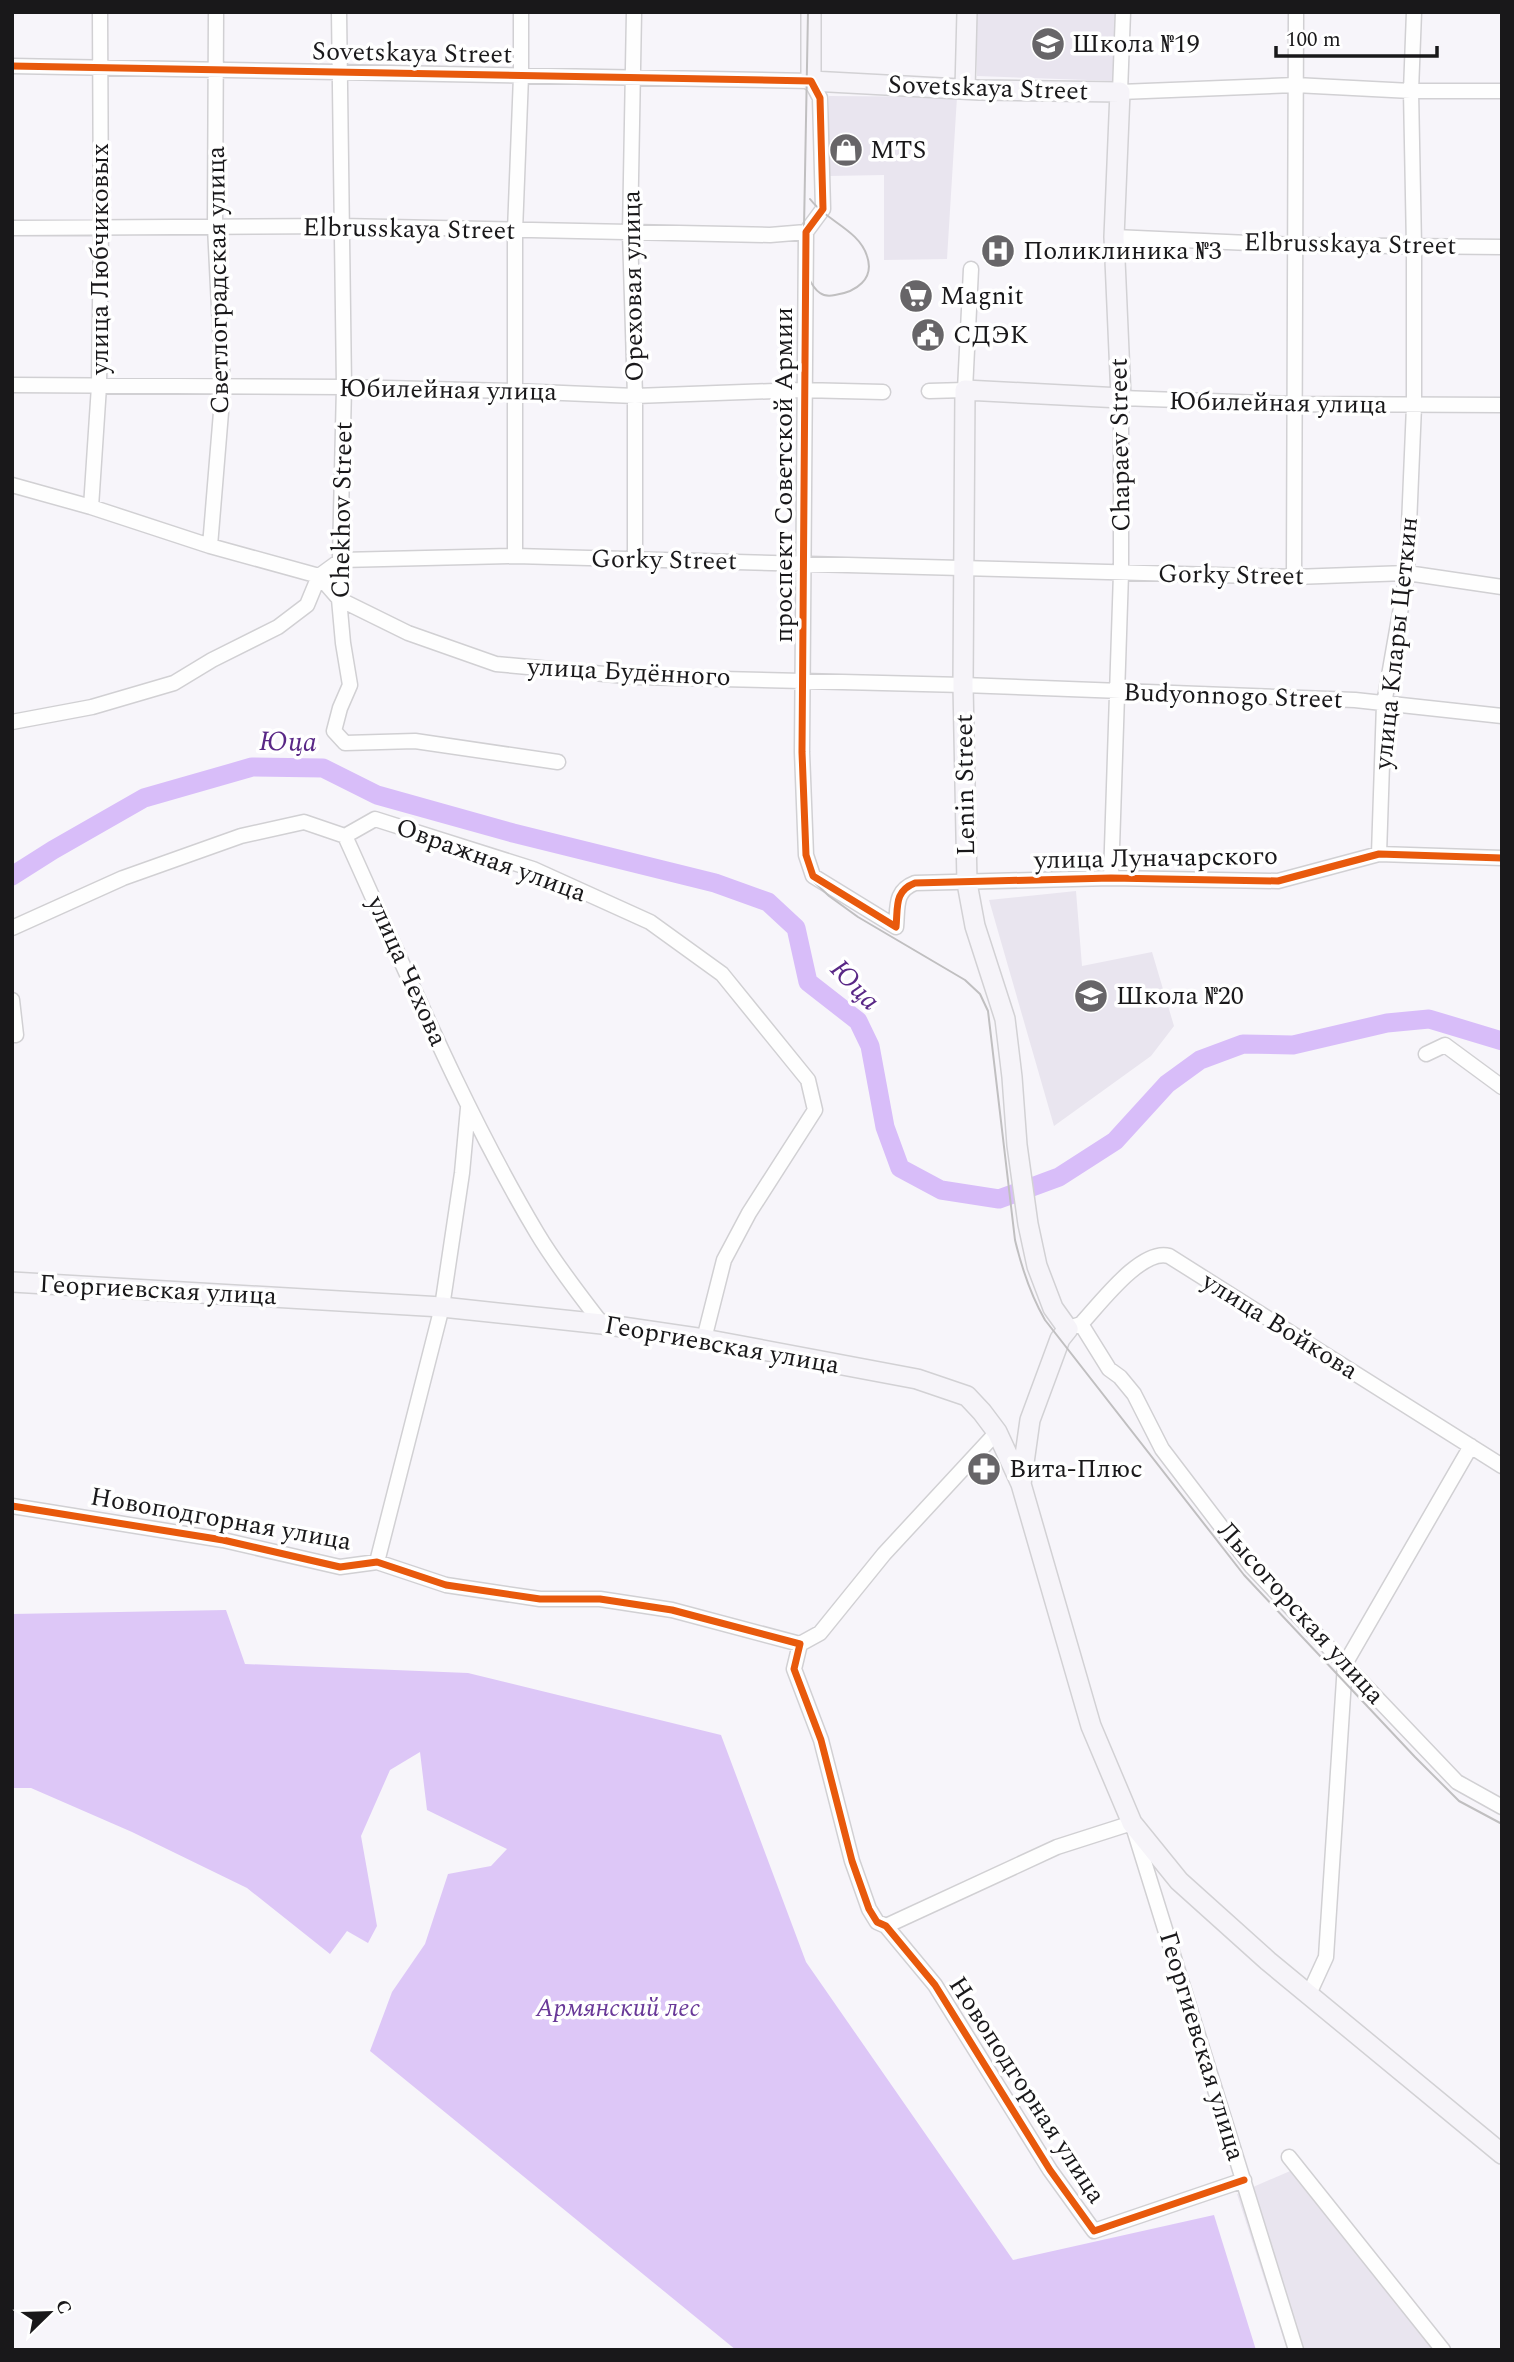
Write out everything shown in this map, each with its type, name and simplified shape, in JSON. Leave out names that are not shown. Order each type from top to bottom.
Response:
[{"type":"main road","name":"проспект Советской Армии","points":[[811,12],[811,81]]},
{"type":"main road","points":[[965,89],[967,12]]},
{"type":"main road","name":"Sovetskaya Street","points":[[811,81],[965,89],[1120,92]]},
{"type":"main road","name":"Chapaev Street","points":[[1120,92],[1114,237],[1121,398]]},
{"type":"main road","name":"Юбилейная улица","points":[[965,390],[1121,398]]},
{"type":"main road","name":"Lenin Street","points":[[965,390],[963,685],[967,883],[975,926],[1005,1019],[1017,1145],[1037,1266],[1052,1308],[1074,1326]]},
{"type":"main road","name":"Георгиевская улица","points":[[12,1282],[442,1307],[602,1324],[704,1339],[916,1380],[952,1390],[973,1401],[997,1432],[1021,1484],[1090,1726],[1132,1823],[1179,1881],[1268,1961],[1502,2154]]},
{"type":"main road","points":[[1021,1484],[1030,1420],[1060,1339],[1074,1326]]},
{"type":"main road","points":[[997,1432],[1014,1429],[1030,1420]]},
{"type":"street","name":"улица Любчиковых","points":[[91,506],[99,386],[100,12]]},
{"type":"street","name":"Светлоградская улица","points":[[211,546],[223,388],[215,227],[216,12]]},
{"type":"street","name":"Chekhov Street","points":[[339,12],[344,387],[339,599],[350,685],[334,731],[345,743],[415,741],[558,762]]},
{"type":"street","points":[[515,556],[514,232],[521,12]]},
{"type":"street","name":"Ореховая улица","points":[[634,12],[630,233],[635,396],[635,560]]},
{"type":"street","name":"Chapaev Street","points":[[1120,92],[1123,12]]},
{"type":"street","points":[[1294,578],[1296,12]]},
{"type":"street","name":"улица Клары Цеткин","points":[[1379,854],[1384,704],[1408,573],[1414,406],[1415,247],[1411,91],[1414,12]]},
{"type":"street","name":"Sovetskaya Street","points":[[12,66],[811,81]]},
{"type":"street","name":"проспект Советской Армии","points":[[811,81],[820,98],[823,209],[806,232],[802,752],[806,855],[813,876]]},
{"type":"street","name":"Sovetskaya Street","points":[[1120,92],[1295,85],[1411,91],[1502,91]]},
{"type":"street","name":"Elbrusskaya Street","points":[[12,228],[341,226],[514,232],[770,235],[806,232]]},
{"type":"street","name":"Elbrusskaya Street","points":[[1114,237],[1296,245],[1502,247]]},
{"type":"street","name":"Lenin Street","points":[[965,390],[971,269]]},
{"type":"street","name":"Юбилейная улица","points":[[12,385],[344,387],[635,396],[805,390],[883,392]]},
{"type":"street","name":"Юбилейная улица","points":[[929,391],[965,390]]},
{"type":"street","name":"Chapaev Street","points":[[1111,878],[1121,573],[1121,398]]},
{"type":"street","name":"Юбилейная улица","points":[[1121,398],[1295,404],[1502,405]]},
{"type":"street","points":[[12,485],[91,506],[211,546],[319,576]]},
{"type":"street","name":"Gorky Street","points":[[341,560],[515,556],[1294,578],[1408,573],[1502,587]]},
{"type":"street","points":[[12,722],[92,707],[174,683],[278,627],[307,605],[319,576],[341,560]]},
{"type":"street","name":"улица Будённого","points":[[319,576],[339,599],[408,633],[496,664],[637,677],[963,685]]},
{"type":"street","name":"Budyonnogo Street","points":[[963,685],[1355,700],[1502,716]]},
{"type":"street","name":"Овражная улица","points":[[345,836],[375,819],[533,870],[650,922],[722,974],[808,1080],[815,1110],[748,1213],[724,1260],[704,1339]]},
{"type":"street","points":[[12,928],[123,878],[242,836],[304,822],[345,836]]},
{"type":"street","name":"улица Чехова","points":[[345,836],[468,1107],[537,1234],[602,1324]]},
{"type":"street","name":"улица Луначарского","points":[[813,876],[896,927],[898,898],[905,887],[915,883],[1111,878],[1278,881],[1379,854],[1502,858]]},
{"type":"street","points":[[12,1000],[16,1035],[12,1035]]},
{"type":"street","points":[[1426,1054],[1445,1045],[1502,1087]]},
{"type":"street","name":"улица Чехова","points":[[442,1307],[462,1173],[468,1107]]},
{"type":"street","name":"улица Войкова","points":[[1074,1326],[1140,1263],[1158,1254],[1169,1256],[1502,1466]]},
{"type":"street","name":"Новоподгорная улица","points":[[377,1562],[442,1307]]},
{"type":"street","name":"Лысогорская улица","points":[[1074,1326],[1109,1369],[1120,1377],[1134,1394],[1162,1449],[1252,1567],[1457,1782],[1502,1807]]},
{"type":"street","points":[[800,1644],[820,1633],[884,1554],[997,1432]]},
{"type":"street","points":[[1309,1994],[1326,1958],[1345,1664],[1471,1446]]},
{"type":"street","name":"Новоподгорная улица","points":[[12,1506],[223,1540],[340,1567],[377,1562],[446,1585],[540,1599],[600,1599],[672,1610],[800,1644],[794,1669],[821,1740],[852,1861],[869,1909],[877,1922],[886,1926],[935,1985],[1050,2170],[1094,2231],[1244,2179]]},
{"type":"street","points":[[886,1926],[1057,1847],[1132,1823]]},
{"type":"street","name":"Георгиевская улица","points":[[1132,1823],[1296,2350]]},
{"type":"street","points":[[1289,2157],[1443,2350]]},
{"type":"shaded area","name":"Школа №19","points":[[976,12],[1120,12],[1117,81],[977,76]]},
{"type":"shaded area","points":[[829,96],[957,97],[947,259],[884,260],[884,175],[829,176]]},
{"type":"shaded area","name":"Школа №20","points":[[1076,891],[1082,966],[1152,952],[1174,1026],[1151,1056],[1054,1126],[989,900]]},
{"type":"shaded area","points":[[1304,2165],[1453,2350],[1287,2350],[1237,2194]]},
{"type":"green space","name":"Армянский лес","points":[[226,1610],[245,1664],[468,1673],[721,1735],[806,1962],[1013,2260],[1214,2215],[1256,2350],[736,2350],[370,2051],[392,1992],[425,1944],[448,1874],[491,1866],[507,1849],[427,1810],[420,1752],[390,1770],[361,1836],[377,1926],[368,1943],[347,1931],[330,1954],[247,1888],[132,1832],[31,1788],[12,1788],[12,1614]]},
{"type":"waterway","name":"Юца","points":[[12,876],[144,798],[252,767],[323,768],[377,795],[513,833],[715,883],[768,902],[796,928],[808,982],[858,1021],[870,1046],[885,1127],[900,1168],[941,1190],[999,1199],[1059,1177],[1115,1141],[1167,1084],[1200,1060],[1243,1044],[1293,1045],[1387,1023],[1429,1019],[1502,1041]]},
{"type":"tram line","points":[[808,12],[801,390],[799,757],[803,857],[810,878],[858,917],[965,980],[980,994],[988,1011],[1015,1240],[1027,1281],[1045,1320],[1244,1575],[1459,1801],[1502,1824]]},
{"type":"tram line","points":[[805,271],[817,291],[829,296],[850,291],[862,283],[869,264],[857,239],[810,199]]},
{"type":"cycle path","points":[[12,66],[811,81],[820,98],[823,209],[806,232],[802,752],[806,855],[813,876],[896,927],[900,895],[915,883],[1111,878],[1278,881],[1379,854],[1502,858]]},
{"type":"cycle path","points":[[12,1506],[223,1540],[340,1567],[377,1562],[446,1585],[540,1599],[600,1599],[672,1610],[800,1644],[794,1669],[821,1740],[852,1861],[869,1909],[877,1922],[886,1926],[935,1985],[1050,2170],[1094,2231],[1244,2180]]},
{"type":"place","name":"Школа №19","points":[[1048,44]]},
{"type":"place","name":"MTS","points":[[846,150]]},
{"type":"place","name":"Поликлиника №3","points":[[998,251]]},
{"type":"place","name":"Magnit","points":[[916,296]]},
{"type":"place","name":"СДЭК","points":[[928,335]]},
{"type":"place","name":"Школа №20","points":[[1091,996]]},
{"type":"place","name":"Вита-Плюс","points":[[984,1469]]}]
